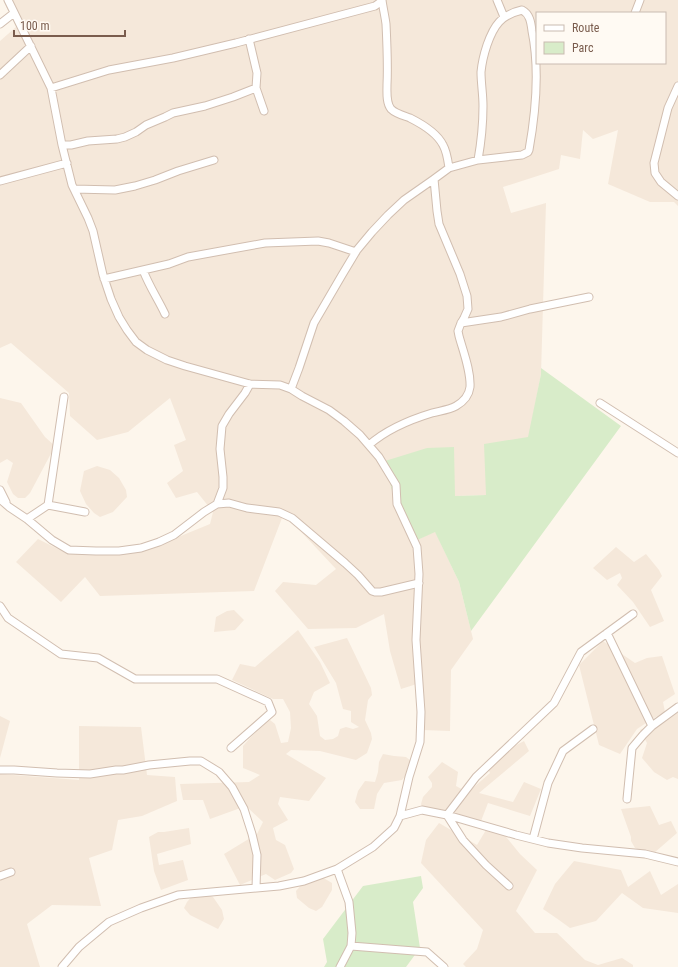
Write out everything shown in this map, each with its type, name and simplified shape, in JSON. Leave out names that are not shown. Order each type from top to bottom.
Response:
[{"type":"street","points":[[8,0],[51,88],[62,145],[72,185],[93,231],[104,279],[126,330],[136,342],[147,350],[166,360],[250,384],[280,385],[292,388],[302,396],[329,410],[344,421],[360,435],[379,457],[396,485],[397,504],[417,547],[419,574],[416,640],[421,712],[420,742],[409,777],[400,816],[394,828],[373,847],[337,869],[304,881],[279,886],[178,895],[109,922],[79,948],[62,967]]},
{"type":"street","points":[[497,0],[504,17]]},
{"type":"street","points":[[634,12],[640,0]]},
{"type":"street","points":[[51,88],[110,70],[173,58],[249,39],[374,6],[382,1],[386,22],[388,103],[395,112],[414,120],[436,136],[443,144],[450,168]]},
{"type":"street","points":[[292,388],[314,323],[356,252],[388,215],[404,200],[450,168],[478,160],[525,154],[529,150],[532,134],[537,78],[534,38],[531,22],[527,14],[522,10],[509,14],[499,22],[494,29],[482,61],[481,73],[483,106],[478,160]]},
{"type":"street","points":[[0,24],[14,13]]},
{"type":"street","points":[[249,39],[257,73],[256,88],[264,112]]},
{"type":"street","points":[[0,75],[31,46]]},
{"type":"street","points":[[678,86],[668,108],[654,163],[655,173],[661,182],[678,196]]},
{"type":"street","points":[[62,145],[125,137],[169,115],[205,106],[256,88]]},
{"type":"street","points":[[74,189],[115,190],[135,186],[214,160]]},
{"type":"street","points":[[0,181],[67,163]]},
{"type":"street","points":[[369,445],[377,437],[407,422],[440,410],[454,407],[462,402],[468,395],[470,387],[467,363],[458,331],[468,309],[467,296],[460,274],[439,224],[434,179]]},
{"type":"street","points":[[104,279],[169,264],[188,257],[265,243],[318,241],[356,252]]},
{"type":"street","points":[[143,270],[165,314]]},
{"type":"street","points":[[461,323],[502,317],[530,309],[589,297]]},
{"type":"street","points":[[217,504],[223,488],[220,449],[222,426],[250,384]]},
{"type":"street","points":[[27,519],[48,504],[64,397]]},
{"type":"street","points":[[600,403],[678,453]]},
{"type":"street","points":[[0,490],[9,507]]},
{"type":"street","points":[[0,499],[52,540],[68,550],[119,551],[141,548],[174,535],[217,504],[229,503],[247,508],[279,512],[292,518],[358,575],[372,591],[381,592],[419,583]]},
{"type":"street","points":[[48,504],[85,512]]},
{"type":"street","points":[[0,606],[8,618],[61,654],[98,658],[135,679],[217,679],[268,702],[272,712],[231,748]]},
{"type":"street","points":[[447,815],[476,777],[554,703],[581,652],[633,614]]},
{"type":"street","points":[[607,633],[652,726]]},
{"type":"street","points":[[627,798],[632,748],[652,726],[678,706]]},
{"type":"street","points":[[533,839],[548,783],[563,751],[593,729]]},
{"type":"street","points":[[0,770],[57,774],[90,774],[149,765],[201,761],[219,772],[232,787],[244,809],[257,855],[256,888]]},
{"type":"street","points":[[400,816],[422,810],[447,815],[548,843],[645,854],[678,862]]},
{"type":"street","points":[[447,815],[463,840],[486,865],[509,886]]},
{"type":"street","points":[[337,869],[349,902],[352,933],[351,946],[340,967]]},
{"type":"street","points":[[0,876],[11,872]]},
{"type":"street","points":[[351,946],[427,952],[444,967]]},
{"type":"shaded area","points":[[3,0],[678,0],[678,206],[674,202],[650,202],[608,184],[618,130],[593,139],[583,130],[580,159],[561,155],[559,169],[503,187],[511,213],[546,203],[541,374],[529,437],[486,495],[455,496],[413,542],[435,531],[459,582],[473,639],[451,670],[450,731],[422,730],[423,682],[401,689],[390,651],[384,614],[356,628],[308,629],[275,591],[283,582],[316,585],[336,569],[291,521],[282,518],[254,591],[100,596],[85,577],[61,602],[16,562],[38,539],[68,554],[119,554],[149,549],[210,524],[213,512],[197,492],[176,498],[167,483],[183,471],[174,445],[186,440],[170,398],[128,432],[97,440],[70,416],[69,393],[11,343],[0,348],[0,41],[16,27]]},
{"type":"shaded area","points":[[0,398],[21,403],[45,437],[55,446],[30,493],[25,498],[18,498],[13,494],[7,482],[13,463],[7,459],[0,463]]},
{"type":"shaded area","points":[[97,466],[110,470],[119,478],[126,490],[127,497],[113,512],[100,517],[86,504],[80,491],[84,471]]},
{"type":"shaded area","points":[[616,547],[634,562],[646,554],[659,570],[662,576],[651,590],[664,621],[650,627],[633,602],[617,585],[622,578],[620,573],[607,580],[593,568]]},
{"type":"shaded area","points":[[234,610],[244,620],[235,630],[214,632],[216,617],[227,611]]},
{"type":"shaded area","points":[[298,630],[320,662],[330,683],[314,692],[309,704],[317,716],[320,736],[325,740],[333,739],[338,736],[340,729],[346,727],[353,729],[359,727],[351,722],[351,711],[343,709],[336,683],[314,647],[347,638],[371,688],[372,695],[368,700],[365,720],[372,739],[367,753],[356,760],[320,751],[291,750],[286,754],[326,778],[309,801],[280,797],[278,804],[288,820],[273,828],[276,840],[285,845],[294,869],[291,873],[275,880],[266,874],[240,885],[224,854],[257,834],[263,822],[246,806],[210,819],[203,800],[183,800],[180,784],[249,782],[260,775],[243,768],[243,746],[263,724],[270,720],[275,724],[281,743],[288,742],[291,728],[290,712],[283,699],[273,699],[232,680],[240,664],[255,667]]},
{"type":"shaded area","points":[[603,641],[635,663],[647,658],[662,656],[675,694],[663,702],[665,712],[637,729],[620,754],[599,745],[579,665]]},
{"type":"shaded area","points":[[678,712],[678,779],[673,777],[667,780],[654,772],[642,758],[647,743],[640,730]]},
{"type":"shaded area","points":[[0,716],[10,721],[0,758]]},
{"type":"shaded area","points":[[79,726],[141,727],[147,775],[175,777],[177,801],[142,816],[118,820],[112,850],[89,858],[101,906],[52,905],[27,924],[40,967],[0,967],[0,774],[79,780]]},
{"type":"shaded area","points":[[524,741],[529,751],[479,793],[513,802],[524,782],[541,789],[530,816],[488,803],[481,821],[439,809],[423,809],[421,804],[423,797],[432,787],[432,783],[428,777],[442,762],[458,772],[456,786],[469,793],[490,773],[485,762]]},
{"type":"shaded area","points":[[383,754],[406,757],[411,761],[408,773],[402,780],[384,783],[377,794],[374,809],[360,809],[355,802],[358,791],[365,781],[375,782],[379,762]]},
{"type":"shaded area","points":[[650,806],[659,825],[671,821],[677,833],[654,853],[650,854],[635,848],[631,841],[621,809]]},
{"type":"shaded area","points":[[439,823],[477,845],[486,830],[503,833],[520,854],[537,870],[516,911],[535,933],[557,933],[585,960],[598,965],[622,958],[633,965],[633,967],[466,967],[463,964],[477,949],[483,930],[421,863],[426,840]]},
{"type":"shaded area","points":[[189,828],[191,844],[157,854],[159,865],[183,860],[188,880],[161,890],[154,871],[149,837],[158,832]]},
{"type":"shaded area","points":[[574,861],[621,870],[628,887],[650,871],[661,895],[678,884],[678,913],[643,908],[622,893],[596,921],[570,928],[543,909],[555,884]]},
{"type":"shaded area","points":[[315,873],[332,883],[332,890],[322,907],[316,911],[309,908],[297,898],[296,891],[309,876]]},
{"type":"shaded area","points":[[200,892],[213,897],[222,910],[224,919],[218,929],[190,915],[184,908],[194,894]]},
{"type":"green space","points":[[541,368],[621,426],[471,631],[459,582],[435,532],[413,542],[395,504],[385,461],[427,448],[454,447],[455,496],[486,495],[484,444],[528,437]]},
{"type":"green space","points":[[421,876],[423,888],[413,902],[420,948],[406,967],[324,967],[327,962],[323,939],[363,886]]}]
